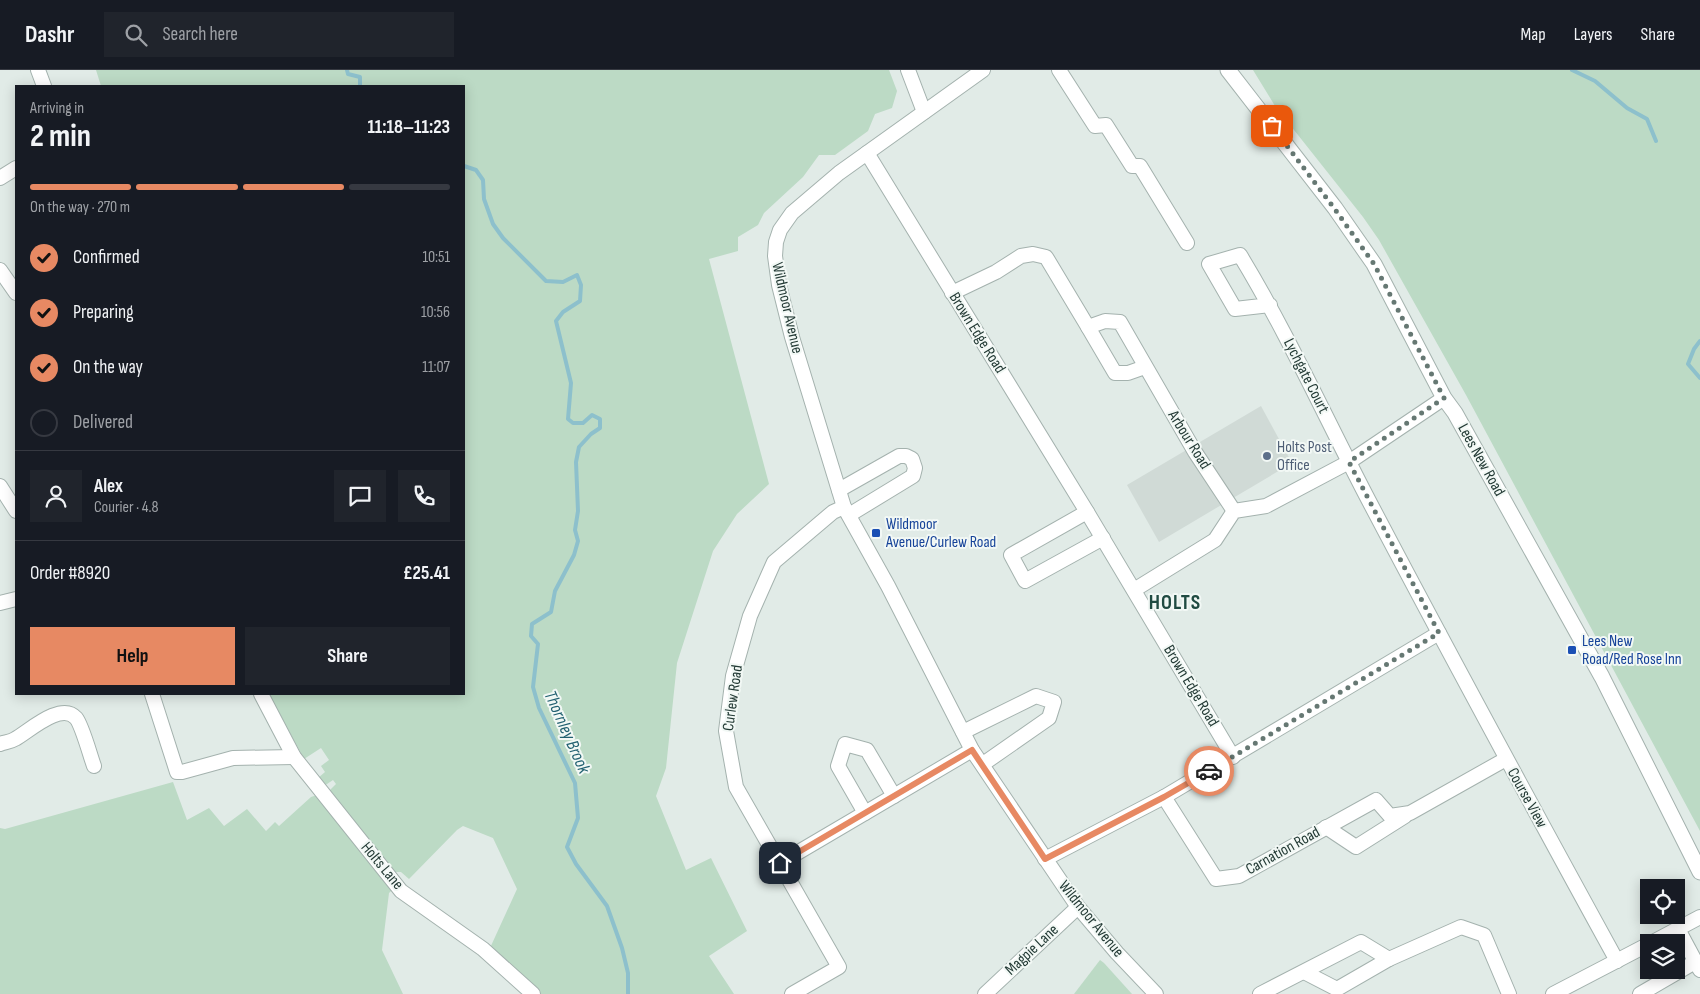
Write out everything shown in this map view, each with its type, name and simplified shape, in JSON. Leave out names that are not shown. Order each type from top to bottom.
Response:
[{"type":"street","points":[[38,70],[44,85]]},
{"type":"street","points":[[908,70],[924,112]]},
{"type":"street","name":"Wildmoor Avenue","points":[[983,70],[839,173],[792,213],[780,230],[776,242],[779,285],[792,337],[846,511],[893,595],[972,750],[1078,907],[1117,953],[1156,994]]},
{"type":"street","points":[[1059,70],[1095,126],[1106,124],[1132,166],[1140,166],[1187,244]]},
{"type":"street","name":"Lees New Road","points":[[1228,70],[1329,201],[1374,264],[1444,398],[1455,413],[1602,677],[1700,872]]},
{"type":"street","name":"Brown Edge Road","points":[[867,153],[1103,538],[1233,757]]},
{"type":"street","points":[[0,178],[15,169]]},
{"type":"street","points":[[952,293],[996,272],[1021,256],[1034,254],[1046,256],[1115,373],[1128,373],[1145,367]]},
{"type":"street","name":"Lychgate Court","points":[[1270,305],[1235,309],[1209,264],[1240,255],[1270,305],[1349,462],[1439,633]]},
{"type":"street","points":[[0,270],[15,292]]},
{"type":"street","name":"Arbour Road","points":[[1088,327],[1105,321],[1120,322],[1195,452],[1234,511]]},
{"type":"street","points":[[1134,590],[1215,540],[1234,511],[1266,506],[1349,462],[1444,398]]},
{"type":"street","points":[[838,490],[899,456],[906,456],[912,460],[915,468],[913,476],[846,511]]},
{"type":"street","points":[[0,486],[15,509]]},
{"type":"street","name":"Curlew Road","points":[[792,994],[839,967],[736,787],[726,731],[733,676],[750,616],[774,562],[833,512],[846,511]]},
{"type":"street","points":[[1087,512],[1011,555],[1025,581],[1103,538]]},
{"type":"street","points":[[0,603],[15,599]]},
{"type":"street","points":[[1045,859],[1164,797],[1439,633]]},
{"type":"street","name":"Course View","points":[[1439,633],[1617,961]]},
{"type":"street","points":[[152,695],[177,772],[233,758],[294,757]]},
{"type":"street","name":"Holts Lane","points":[[262,695],[294,757],[402,891],[483,949],[533,994]]},
{"type":"street","points":[[963,732],[1036,696],[1054,702],[1048,718],[983,764]]},
{"type":"street","points":[[0,744],[13,740],[43,720],[58,714],[70,714],[77,719],[94,766]]},
{"type":"street","points":[[865,813],[838,766],[845,744],[867,750],[894,796]]},
{"type":"street","points":[[780,863],[972,750]]},
{"type":"street","name":"Carnation Road","points":[[1326,827],[1356,847],[1410,812],[1506,759]]},
{"type":"street","name":"Carnation Road","points":[[1164,797],[1216,879],[1239,876],[1376,800],[1390,816],[1410,812]]},
{"type":"street","name":"Magpie Lane","points":[[985,994],[1078,907]]},
{"type":"street","points":[[1668,934],[1700,917]]},
{"type":"street","points":[[1304,972],[1337,989],[1389,959],[1461,928],[1484,935],[1509,994]]},
{"type":"street","points":[[1640,994],[1698,966],[1678,929]]},
{"type":"street","points":[[1260,994],[1361,942],[1389,959]]},
{"type":"street","points":[[1553,994],[1640,949]]},
{"type":"shaded area","points":[[1261,406],[1292,463],[1159,542],[1127,485]]},
{"type":"green space","points":[[96,70],[889,70],[897,91],[892,108],[875,114],[868,131],[835,155],[819,155],[803,177],[764,213],[758,225],[738,237],[738,251],[709,259],[769,484],[737,514],[713,551],[677,663],[666,768],[656,796],[686,870],[711,858],[747,931],[709,956],[734,994],[541,994],[490,948],[517,889],[493,838],[463,826],[409,879],[401,872],[390,872],[328,792],[336,784],[333,780],[324,786],[318,778],[325,772],[321,766],[329,760],[321,748],[304,759],[270,695],[465,695],[465,85],[101,85]]},
{"type":"green space","points":[[1253,70],[1700,70],[1700,831],[1466,395],[1379,240],[1275,106]]},
{"type":"green space","points":[[173,782],[187,820],[209,808],[224,826],[247,809],[266,831],[275,822],[279,826],[311,797],[317,795],[392,890],[389,893],[382,950],[403,994],[0,994],[0,828],[5,829]]},
{"type":"green space","points":[[1100,960],[1104,963],[1132,994],[1074,994]]},
{"type":"waterway","name":"Thornley Brook","points":[[347,70],[348,74],[360,77],[360,85]]},
{"type":"waterway","points":[[1572,70],[1595,81],[1627,108],[1647,119],[1656,141]]},
{"type":"waterway","name":"Thornley Brook","points":[[465,166],[476,170],[483,180],[484,199],[493,224],[503,238],[546,281],[563,282],[577,275],[581,285],[580,301],[563,312],[556,321],[571,383],[568,419],[573,423],[583,423],[592,415],[600,419],[600,428],[591,434],[579,447],[576,462],[578,511],[575,530],[578,541],[574,555],[555,591],[551,612],[532,624],[531,636],[538,644],[533,687],[539,708],[575,783],[578,818],[567,847],[576,864],[607,906],[622,948],[628,973],[628,994]]},
{"type":"waterway","points":[[1700,341],[1694,349],[1688,364],[1700,378]]},
{"type":"way so far","points":[[1209,771],[1439,633],[1349,462],[1444,398],[1374,264],[1272,126]]},
{"type":"place","name":"Holts Post Office","points":[[1267,456]]},
{"type":"place","name":"Wildmoor Avenue/Curlew Road","points":[[876,533]]},
{"type":"place","name":"Lees New Road/Red Rose Inn","points":[[1572,650]]},
{"type":"district","name":"HOLTS","points":[[1175,602]]},
{"type":"route","points":[[780,863],[972,750],[1045,859],[1164,797],[1209,771]]}]
